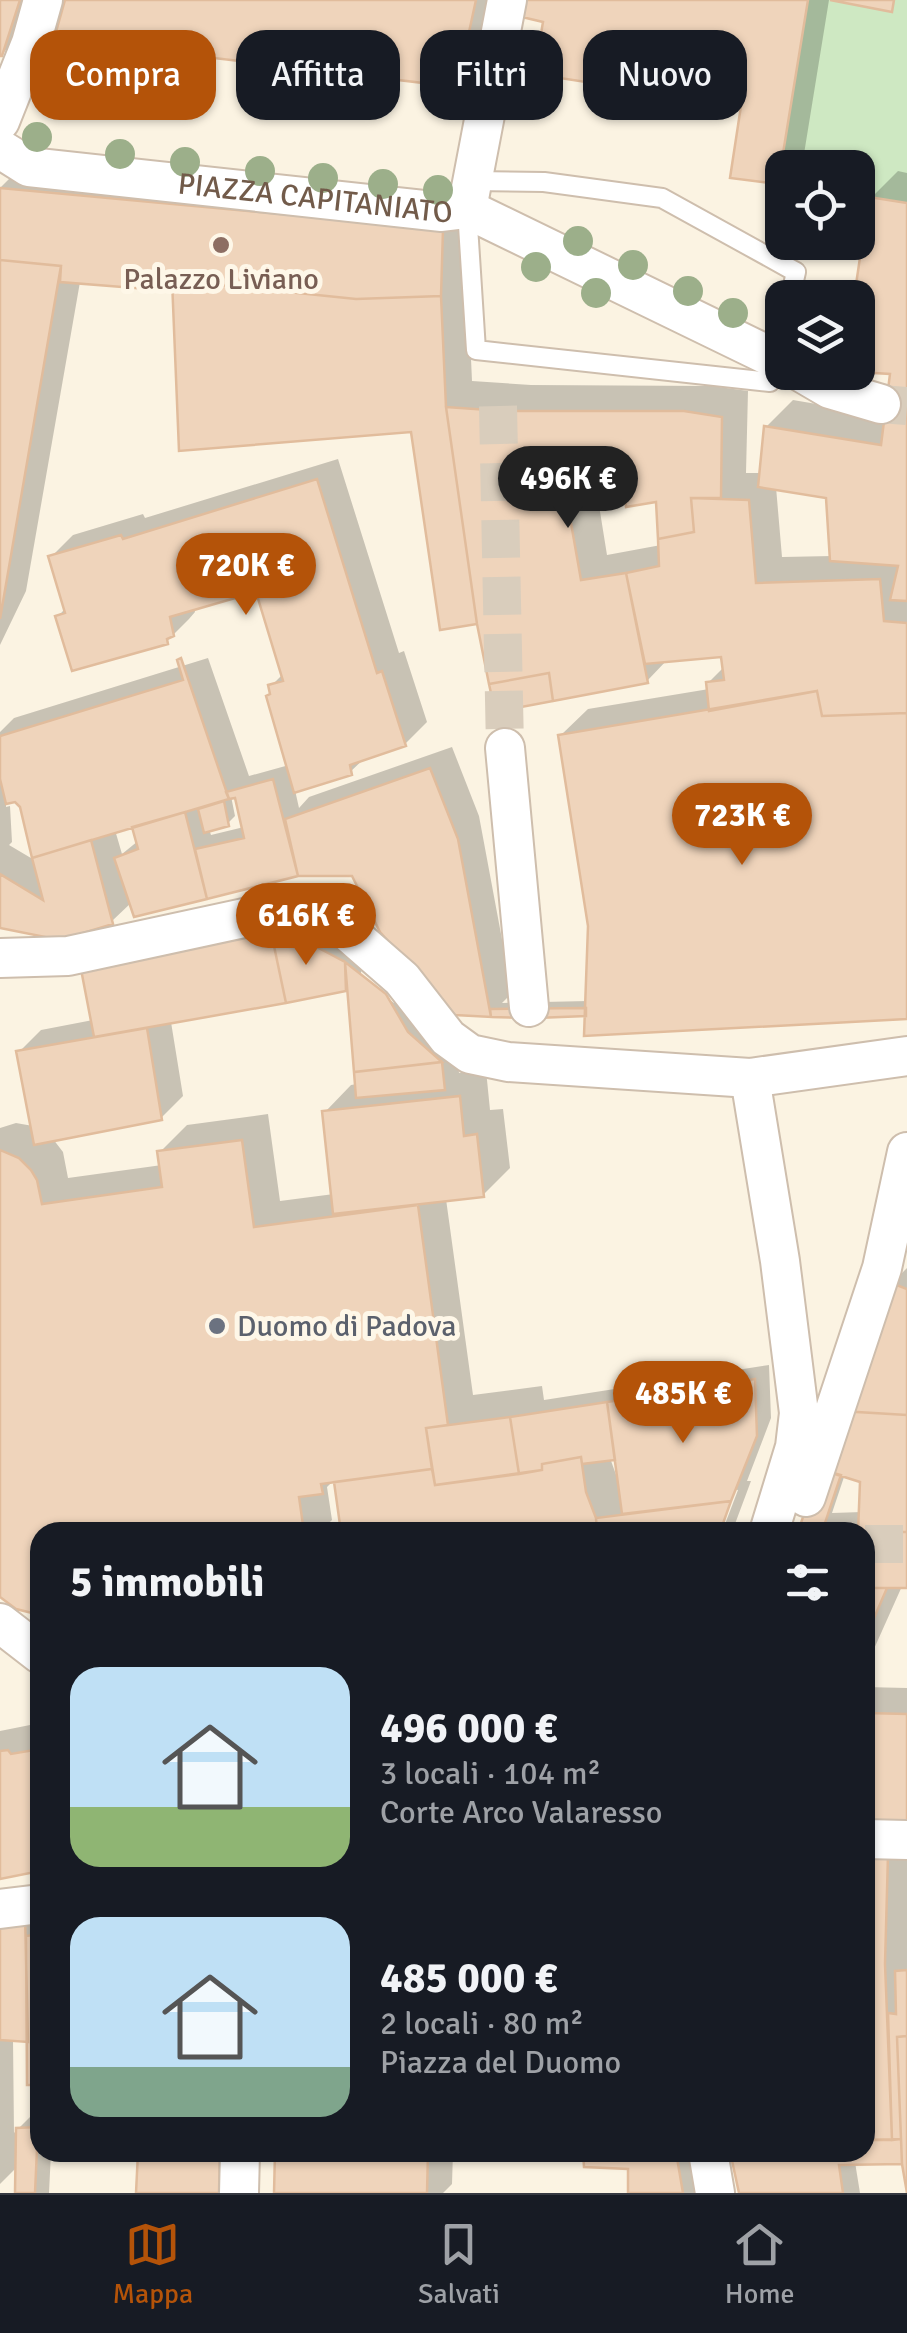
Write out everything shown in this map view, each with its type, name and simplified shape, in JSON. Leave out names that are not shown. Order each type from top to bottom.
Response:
[{"type":"street","points":[[0,121],[43,0]]},
{"type":"street","points":[[470,195],[507,0]]},
{"type":"street","name":"PIAZZA CAPITANIATO","points":[[0,149],[29,167],[442,212],[470,195],[765,345]]},
{"type":"street","name":"PIAZZA CAPITANIATO","points":[[833,390],[880,404]]},
{"type":"street","points":[[505,748],[530,1018]]},
{"type":"street","points":[[0,958],[68,956],[281,910],[339,924],[402,979],[448,1038],[470,1054],[508,1062],[750,1078],[907,1056]]},
{"type":"street","points":[[750,1078],[780,1261],[799,1414],[795,1447],[772,1522]]},
{"type":"street","points":[[798,1522],[895,1273],[907,1152]]},
{"type":"street","points":[[0,1622],[30,1647]]},
{"type":"street","points":[[875,1839],[907,1840]]},
{"type":"street","points":[[0,1909],[30,1905]]},
{"type":"street","points":[[238,2193],[240,2162]]},
{"type":"street","points":[[710,2162],[715,2193]]},
{"type":"lane","points":[[765,381],[476,350],[470,195],[544,182],[662,198],[796,272],[794,280]]},
{"type":"green space","points":[[808,0],[830,0],[891,12],[894,0],[907,0],[907,203],[875,198],[875,150],[784,150]]},
{"type":"building","points":[[0,0],[20,0],[2,56],[0,56]]},
{"type":"building","points":[[65,0],[476,0],[469,30],[420,30],[420,83],[400,80],[400,30],[236,30],[236,61],[216,58],[216,30],[57,30]]},
{"type":"building","points":[[525,0],[808,0],[784,150],[765,150],[765,182],[730,178],[739,120],[747,120],[747,30],[583,30],[583,82],[563,78],[563,30],[542,30],[543,22],[522,17]]},
{"type":"building","points":[[830,0],[894,0],[892,12]]},
{"type":"building","name":"Palazzo Liviano","points":[[0,188],[443,229],[441,296],[356,299],[172,280],[172,291],[60,282],[61,266],[0,260]]},
{"type":"building","points":[[875,198],[907,203],[907,601],[890,600],[898,566],[830,561],[826,498],[758,487],[764,426],[881,445],[890,374],[875,373],[875,280],[857,280],[860,260],[875,260]]},
{"type":"building","points":[[0,260],[61,266],[0,619]]},
{"type":"building","points":[[172,280],[356,299],[441,296],[446,407],[477,624],[440,630],[411,432],[179,451]]},
{"type":"building","points":[[446,407],[503,411],[684,411],[722,417],[721,498],[691,498],[694,532],[658,539],[656,502],[626,507],[625,497],[568,506],[581,580],[626,573],[648,683],[553,701],[549,673],[489,684]]},
{"type":"building","points":[[317,479],[377,673],[382,671],[406,746],[350,765],[352,775],[294,793],[266,696],[270,694],[268,685],[283,681],[256,592],[170,617],[174,636],[167,639],[168,644],[72,671],[55,616],[65,613],[48,556],[121,535],[123,539]]},
{"type":"building","points":[[691,498],[749,500],[756,583],[880,579],[884,621],[907,623],[907,713],[822,716],[817,691],[709,711],[706,682],[724,680],[721,657],[645,664],[626,573],[659,566],[658,539],[694,532]]},
{"type":"building","points":[[181,658],[229,799],[32,858],[20,807],[15,802],[6,804],[0,779],[0,736],[183,680],[177,660]]},
{"type":"building","points":[[549,673],[553,701],[495,712],[489,684]]},
{"type":"building","points":[[817,691],[822,716],[907,713],[907,1019],[584,1036],[588,926],[558,735]]},
{"type":"building","points":[[430,768],[458,839],[491,1017],[455,1015],[380,932],[352,876],[298,876],[285,819]]},
{"type":"building","points":[[273,779],[298,876],[207,899],[195,849],[244,838],[235,798],[229,799],[226,792]]},
{"type":"building","points":[[224,801],[229,826],[204,833],[198,809]]},
{"type":"building","points":[[185,812],[207,899],[134,917],[114,858],[138,849],[132,827]]},
{"type":"building","points":[[91,840],[113,924],[60,940],[0,928],[0,874],[43,900],[32,858]]},
{"type":"building","points":[[277,926],[345,962],[346,991],[286,1003],[270,927]]},
{"type":"building","points":[[270,927],[286,1003],[94,1037],[80,964]]},
{"type":"building","points":[[345,962],[386,994],[408,1032],[442,1062],[354,1072]]},
{"type":"building","points":[[586,1008],[586,1016],[536,1018],[491,1017],[490,1009]]},
{"type":"building","points":[[147,1028],[162,1120],[34,1145],[16,1051]]},
{"type":"building","points":[[442,1062],[445,1090],[356,1098],[354,1072]]},
{"type":"building","points":[[460,1096],[464,1136],[477,1134],[484,1197],[333,1214],[322,1111]]},
{"type":"building","name":"Duomo di Padova","points":[[242,1140],[254,1227],[418,1205],[448,1425],[426,1428],[432,1469],[321,1484],[323,1494],[299,1497],[303,1522],[30,1522],[30,1612],[16,1609],[0,1597],[0,1150],[19,1158],[31,1170],[42,1204],[162,1187],[157,1151]]},
{"type":"building","points":[[889,1282],[907,1289],[907,1415],[841,1411]]},
{"type":"building","points":[[755,1379],[757,1436],[731,1501],[622,1514],[607,1402]]},
{"type":"building","points":[[607,1402],[615,1460],[582,1464],[581,1457],[542,1464],[542,1470],[519,1474],[510,1417]]},
{"type":"building","points":[[841,1411],[907,1415],[907,1532],[875,1532],[875,1522],[858,1522],[860,1482],[819,1469]]},
{"type":"building","points":[[510,1417],[519,1474],[435,1485],[426,1428]]},
{"type":"building","points":[[581,1457],[586,1492],[596,1522],[340,1522],[334,1482],[432,1469],[435,1485],[542,1470],[542,1464]]},
{"type":"building","points":[[819,1469],[841,1475],[825,1522],[801,1522]]},
{"type":"building","points":[[731,1501],[724,1522],[596,1522],[596,1518]]},
{"type":"building","points":[[875,1532],[907,1532],[907,1588],[875,1588]]},
{"type":"building","points":[[875,1588],[887,1588],[875,1616]]},
{"type":"building","points":[[875,1713],[907,1714],[907,1823],[875,1822]]},
{"type":"building","points":[[8,1750],[11,1754],[30,1751],[30,1873],[0,1879],[0,1751]]},
{"type":"building","points":[[875,1855],[888,1855],[885,1964],[892,2140],[875,2140]]},
{"type":"building","points":[[25,1915],[28,2042],[0,2040],[0,1918]]},
{"type":"building","points":[[30,1935],[30,2085],[27,2085],[26,1936]]},
{"type":"building","points":[[907,1970],[907,2036],[897,2037],[901,2139],[892,2140],[888,2013],[896,2014],[895,1971]]},
{"type":"building","points":[[907,2036],[907,2193],[902,2164],[897,2037]]},
{"type":"building","points":[[30,2127],[30,2162],[36,2162],[35,2193],[15,2193],[16,2128]]},
{"type":"building","points":[[901,2139],[902,2164],[839,2165],[843,2193],[739,2193],[732,2162],[875,2162],[875,2140]]},
{"type":"building","points":[[138,2162],[220,2162],[219,2193],[136,2193]]},
{"type":"building","points":[[275,2162],[428,2162],[427,2193],[274,2193]]},
{"type":"building","points":[[584,2162],[678,2162],[683,2193],[628,2193],[628,2169],[584,2167]]},
{"type":"tunnel","points":[[881,404],[907,406]]},
{"type":"tunnel","points":[[498,406],[505,748]]},
{"type":"tunnel","points":[[875,1544],[907,1544]]},
{"type":"place","name":"Palazzo Liviano","points":[[221,245]]},
{"type":"place","name":"Duomo di Padova","points":[[217,1326]]}]
